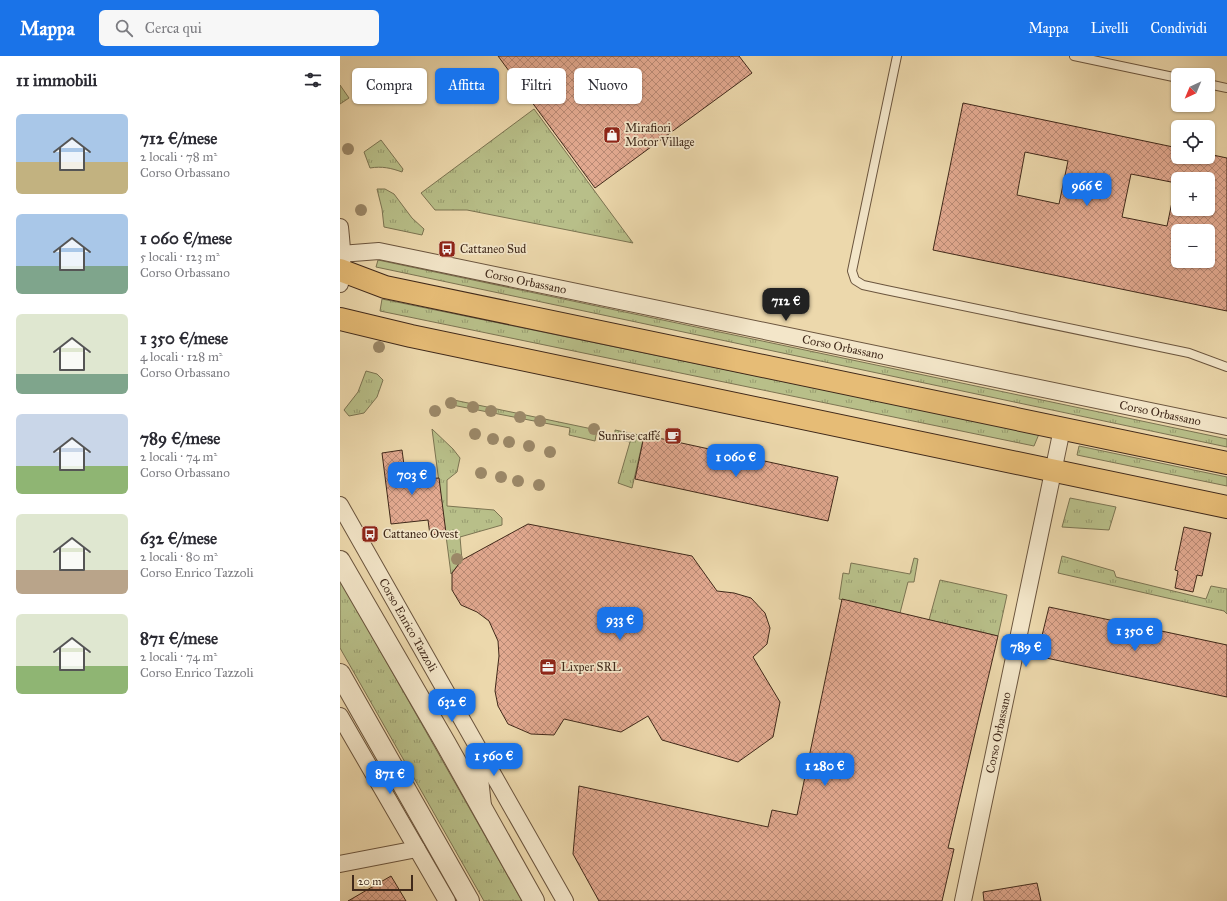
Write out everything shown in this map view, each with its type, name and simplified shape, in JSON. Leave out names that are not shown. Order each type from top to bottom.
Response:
[{"type":"main road","points":[[341,266],[385,287],[1227,463]]},
{"type":"main road","points":[[340,320],[1227,507]]},
{"type":"street","points":[[340,227],[341,266]]},
{"type":"street","name":"Corso Orbassano","points":[[341,266],[379,251],[1227,427]]},
{"type":"street","name":"Corso Orbassano","points":[[963,901],[1062,429]]},
{"type":"street","name":"Corso Enrico Tazzoli","points":[[340,505],[565,901]]},
{"type":"street","name":"Corso Enrico Tazzoli","points":[[340,561],[446,744],[534,901]]},
{"type":"street","points":[[340,674],[469,901]]},
{"type":"street","points":[[340,716],[447,901]]},
{"type":"street","name":"Corso Enrico Tazzoli","points":[[477,744],[484,812]]},
{"type":"street","points":[[340,864],[418,849]]},
{"type":"lane","points":[[897,56],[852,271],[855,280],[863,285],[1189,353],[1227,367]]},
{"type":"lane","points":[[1074,56],[1171,77]]},
{"type":"lane","points":[[1215,85],[1227,88]]},
{"type":"green space","points":[[340,85],[349,98],[340,104]]},
{"type":"green space","points":[[534,109],[633,243],[467,210],[435,210],[421,193]]},
{"type":"green space","points":[[381,140],[403,169],[402,172],[394,169],[379,167],[370,168],[364,152]]},
{"type":"green space","points":[[377,189],[385,189],[394,194],[412,218],[424,229],[422,235],[384,227],[382,209]]},
{"type":"green space","points":[[378,260],[1227,439],[1227,447],[376,267]]},
{"type":"green space","points":[[382,299],[1039,434],[1034,446],[380,311]]},
{"type":"green space","points":[[366,371],[377,374],[383,380],[377,397],[364,413],[349,416],[344,410],[358,392]]},
{"type":"green space","points":[[449,399],[597,430],[595,441],[569,435],[570,428],[447,404]]},
{"type":"green space","points":[[432,429],[453,449],[460,458],[457,472],[447,480],[447,506],[494,510],[502,518],[502,525],[460,537],[462,560],[451,574]]},
{"type":"green space","points":[[615,430],[644,436],[632,488],[618,483],[630,442],[615,439]]},
{"type":"green space","points":[[1079,446],[1227,477],[1227,486],[1077,455]]},
{"type":"green space","points":[[1070,498],[1116,507],[1109,530],[1062,527]]},
{"type":"green space","points":[[1062,556],[1114,571],[1116,577],[1206,599],[1211,586],[1227,589],[1227,614],[1224,611],[1058,573]]},
{"type":"green space","points":[[914,558],[918,559],[914,582],[908,582],[900,613],[839,599],[843,573],[849,574],[851,563],[910,574]]},
{"type":"green space","points":[[340,580],[522,901],[484,901],[340,648]]},
{"type":"green space","points":[[940,580],[1007,595],[998,636],[929,620]]},
{"type":"building","name":"Mirafiori Motor Village","points":[[498,56],[739,56],[752,73],[595,188],[533,104],[566,104],[566,68],[507,68]]},
{"type":"building","points":[[963,103],[1171,147],[1171,164],[1215,164],[1215,155],[1227,158],[1227,311],[933,250]],"holes":[[[1025,152],[1068,161],[1059,204],[1017,195]],[[1171,172],[1215,172],[1215,216],[1171,216],[1171,207],[1167,226],[1122,217],[1131,174],[1171,182]]]},
{"type":"building","points":[[644,436],[838,477],[828,521],[635,479]]},
{"type":"building","points":[[402,450],[406,480],[439,478],[446,533],[430,535],[428,520],[391,524],[382,453]]},
{"type":"building","points":[[528,524],[692,556],[717,591],[734,593],[751,598],[765,613],[770,628],[767,644],[753,657],[780,702],[773,737],[738,762],[662,740],[648,716],[621,732],[564,719],[554,735],[531,734],[508,724],[498,706],[495,691],[499,656],[498,641],[489,621],[477,612],[461,605],[452,590],[452,573],[462,560]]},
{"type":"building","points":[[1184,527],[1211,533],[1202,576],[1197,575],[1193,592],[1175,588],[1178,571],[1175,570]]},
{"type":"building","points":[[842,599],[998,636],[948,848],[954,849],[942,901],[599,901],[573,854],[579,786],[768,827],[772,810],[797,815]]},
{"type":"building","points":[[1049,607],[1227,645],[1227,697],[1037,656]]},
{"type":"building","points":[[391,876],[406,901],[348,901]]},
{"type":"building","points":[[1037,883],[1041,901],[984,901],[983,892]]},
{"type":"place","name":"Mirafiori Motor Village","points":[[612,135]]},
{"type":"place","name":"Cattaneo Sud","points":[[447,249]]},
{"type":"place","name":"Sunrise caffé","points":[[673,436]]},
{"type":"place","name":"Cattaneo Ovest","points":[[370,534]]},
{"type":"place","name":"Lixper SRL","points":[[548,667]]}]
